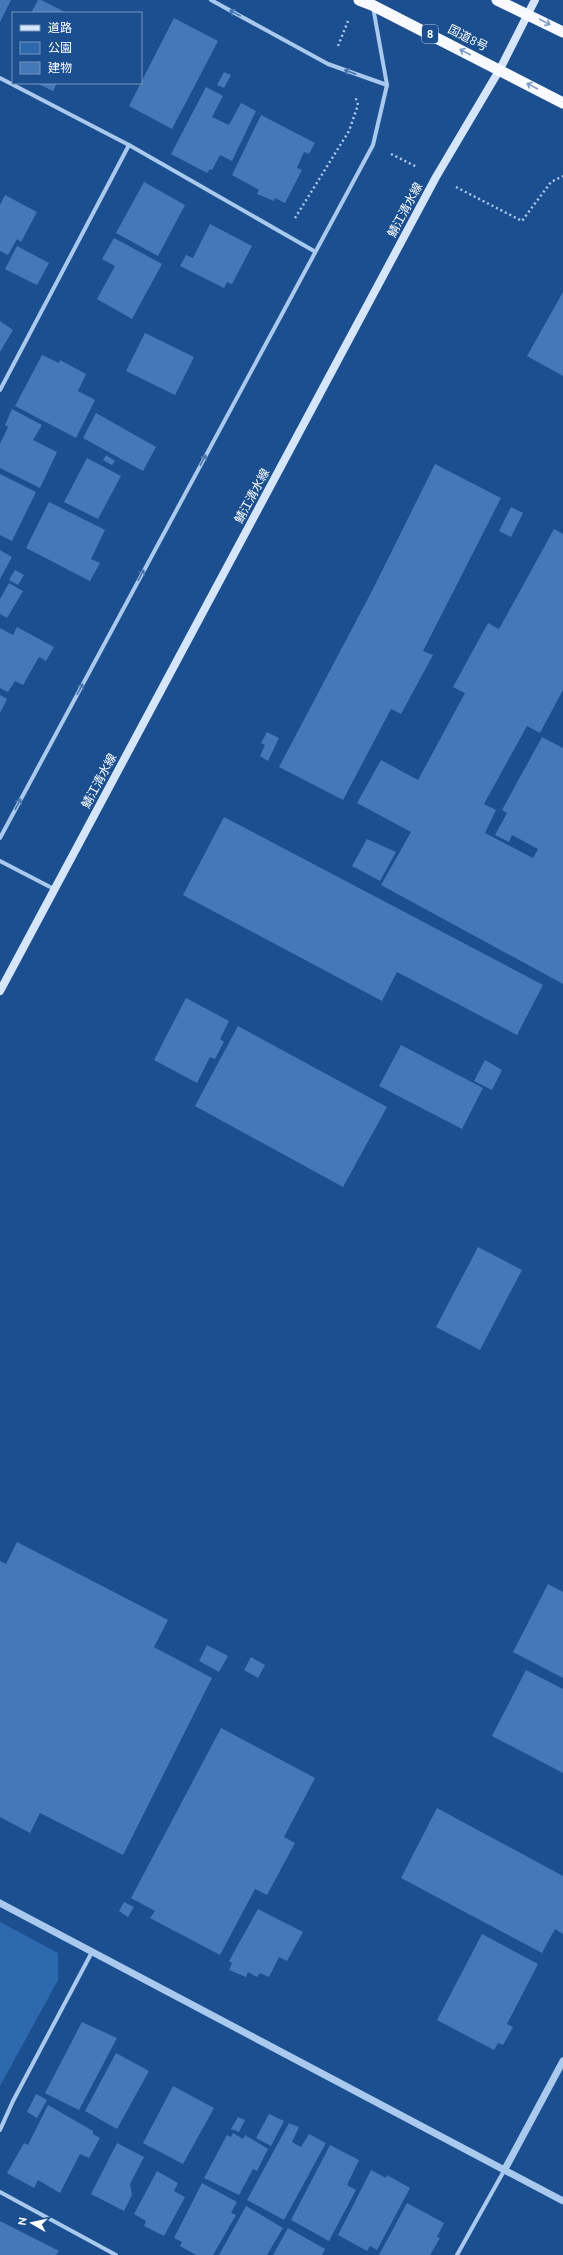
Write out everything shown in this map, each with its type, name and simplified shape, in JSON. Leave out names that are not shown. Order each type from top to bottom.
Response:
[{"type":"highway","name":"国道8号","points":[[359,0],[372,5],[500,69],[563,103]]},
{"type":"highway","points":[[497,0],[528,13],[563,32]]},
{"type":"main road","name":"鯖江清水線","points":[[0,991],[436,177],[500,69],[535,0]]},
{"type":"street","points":[[211,0],[328,64],[387,85]]},
{"type":"street","points":[[0,838],[314,251],[373,145],[387,85],[372,5]]},
{"type":"street","points":[[0,78],[129,145],[314,251]]},
{"type":"street","points":[[0,390],[129,145]]},
{"type":"street","points":[[0,861],[54,889]]},
{"type":"street","points":[[0,1903],[563,2201]]},
{"type":"street","points":[[0,2130],[13,2101],[92,1952]]},
{"type":"street","points":[[457,2255],[563,2061]]},
{"type":"street","points":[[0,2192],[116,2255]]},
{"type":"path","points":[[286,234],[349,131]]},
{"type":"path","points":[[522,221],[551,182],[563,176]]},
{"type":"green space","points":[[0,1922],[58,1953],[58,1980],[0,2086]]},
{"type":"building","points":[[0,0],[11,0],[0,22]]},
{"type":"building","points":[[38,0],[41,0],[65,12],[32,12]]},
{"type":"building","points":[[174,18],[218,41],[172,129],[129,106],[140,84],[142,84],[142,81]]},
{"type":"building","points":[[224,72],[231,75],[224,88],[217,85]]},
{"type":"building","points":[[38,84],[56,84],[53,91]]},
{"type":"building","points":[[206,87],[223,96],[212,117],[229,125],[241,103],[256,111],[232,161],[220,155],[212,170],[210,169],[207,173],[171,154]]},
{"type":"building","points":[[261,115],[315,143],[309,154],[304,152],[297,168],[302,170],[285,203],[275,198],[274,201],[257,194],[259,190],[232,175]]},
{"type":"building","points":[[144,182],[185,205],[158,256],[116,233]]},
{"type":"building","points":[[5,195],[37,212],[21,242],[17,239],[8,255],[0,251],[0,205]]},
{"type":"building","points":[[210,224],[252,246],[232,284],[227,282],[224,288],[180,266],[186,255],[193,258]]},
{"type":"building","points":[[114,238],[162,264],[132,319],[97,299],[115,266],[102,259]]},
{"type":"building","points":[[17,246],[49,263],[37,285],[5,269]]},
{"type":"building","points":[[563,292],[563,376],[527,356]]},
{"type":"building","points":[[0,321],[13,330],[0,352]]},
{"type":"building","points":[[145,333],[194,357],[175,395],[126,371]]},
{"type":"building","points":[[42,355],[59,363],[60,360],[86,374],[78,391],[95,400],[76,438],[15,406]]},
{"type":"building","points":[[12,409],[42,425],[33,440],[57,452],[40,488],[0,468],[0,444],[8,427],[5,425]]},
{"type":"building","points":[[96,413],[156,447],[143,471],[83,438]]},
{"type":"building","points":[[106,455],[115,461],[112,465],[103,460]]},
{"type":"building","points":[[87,458],[121,476],[98,519],[64,502]]},
{"type":"building","points":[[435,464],[501,498],[423,651],[433,655],[401,714],[391,709],[343,800],[279,767],[373,589]]},
{"type":"building","points":[[0,474],[36,492],[12,541],[0,535]]},
{"type":"building","points":[[49,502],[105,530],[91,559],[100,563],[90,581],[26,548]]},
{"type":"building","points":[[511,507],[523,513],[511,537],[499,531]]},
{"type":"building","points":[[554,529],[563,534],[563,690],[540,733],[527,726],[484,804],[496,810],[485,833],[533,858],[538,849],[512,835],[509,842],[495,835],[507,813],[502,810],[542,737],[563,748],[563,984],[381,885],[411,832],[357,803],[381,760],[418,780],[465,693],[453,687],[488,623],[499,629]]},
{"type":"building","points":[[0,550],[12,557],[0,579]]},
{"type":"building","points":[[15,570],[24,575],[18,585],[9,580]]},
{"type":"building","points":[[9,583],[23,591],[7,618],[0,614],[0,599]]},
{"type":"building","points":[[17,627],[54,647],[46,661],[39,657],[23,685],[15,681],[8,692],[0,688],[0,628],[13,635]]},
{"type":"building","points":[[0,695],[7,699],[0,713]]},
{"type":"building","points":[[267,732],[279,738],[268,761],[260,756],[265,745],[261,743]]},
{"type":"building","points":[[224,817],[543,985],[517,1035],[397,972],[382,1001],[183,895]]},
{"type":"building","points":[[367,839],[396,852],[380,881],[352,866]]},
{"type":"building","points":[[186,998],[229,1021],[220,1039],[224,1042],[215,1059],[210,1057],[197,1083],[154,1060]]},
{"type":"building","points":[[238,1026],[387,1107],[343,1187],[195,1106]]},
{"type":"building","points":[[401,1045],[483,1088],[462,1129],[379,1086]]},
{"type":"building","points":[[485,1060],[502,1070],[492,1090],[474,1081]]},
{"type":"building","points":[[478,1247],[522,1270],[480,1350],[436,1327]]},
{"type":"building","points":[[17,1542],[168,1620],[154,1647],[212,1678],[123,1855],[40,1813],[30,1833],[0,1817],[0,1561],[6,1564]]},
{"type":"building","points":[[548,1584],[563,1592],[563,1678],[513,1652]]},
{"type":"building","points":[[207,1645],[228,1656],[219,1672],[199,1661]]},
{"type":"building","points":[[251,1657],[265,1665],[258,1678],[244,1670]]},
{"type":"building","points":[[526,1670],[563,1689],[563,1773],[492,1736]]},
{"type":"building","points":[[221,1728],[315,1778],[284,1837],[295,1843],[267,1895],[255,1889],[220,1955],[150,1918],[155,1911],[131,1898]]},
{"type":"building","points":[[437,1808],[563,1876],[563,1934],[555,1929],[542,1953],[401,1878]]},
{"type":"building","points":[[124,1902],[134,1907],[128,1917],[119,1911]]},
{"type":"building","points":[[258,1909],[303,1932],[287,1961],[279,1957],[269,1977],[260,1973],[257,1977],[248,1972],[246,1977],[229,1970],[232,1963],[229,1961]]},
{"type":"building","points":[[482,1934],[538,1964],[507,2024],[513,2027],[503,2045],[498,2043],[494,2050],[437,2020]]},
{"type":"building","points":[[82,2022],[117,2038],[79,2110],[45,2093]]},
{"type":"building","points":[[116,2053],[149,2071],[117,2129],[85,2111]]},
{"type":"building","points":[[173,2086],[214,2108],[183,2164],[143,2143]]},
{"type":"building","points":[[36,2094],[47,2100],[37,2118],[27,2112]]},
{"type":"building","points":[[48,2105],[93,2131],[93,2134],[100,2138],[89,2158],[80,2154],[60,2193],[38,2180],[34,2188],[7,2173],[24,2143],[28,2145]]},
{"type":"building","points":[[269,2114],[284,2121],[271,2146],[256,2138]]},
{"type":"building","points":[[238,2117],[245,2120],[239,2132],[231,2129]]},
{"type":"building","points":[[289,2123],[299,2127],[292,2142],[301,2147],[309,2134],[326,2143],[284,2220],[247,2200]]},
{"type":"building","points":[[233,2133],[243,2139],[245,2135],[268,2149],[257,2171],[253,2169],[239,2195],[204,2178],[227,2135],[231,2137]]},
{"type":"building","points":[[117,2143],[144,2157],[130,2184],[132,2195],[124,2211],[91,2194]]},
{"type":"building","points":[[330,2145],[359,2160],[347,2185],[356,2190],[329,2241],[291,2220]]},
{"type":"building","points":[[371,2170],[386,2178],[387,2175],[410,2188],[377,2250],[370,2246],[367,2251],[338,2235]]},
{"type":"building","points":[[157,2171],[178,2183],[174,2191],[185,2197],[164,2236],[144,2226],[146,2221],[134,2214]]},
{"type":"building","points":[[202,2183],[237,2202],[231,2213],[236,2215],[213,2255],[196,2255],[180,2246],[182,2242],[174,2238]]},
{"type":"building","points":[[407,2203],[444,2223],[437,2237],[440,2238],[430,2255],[379,2255]]},
{"type":"building","points":[[246,2206],[283,2228],[267,2255],[219,2255]]},
{"type":"building","points":[[0,2221],[59,2251],[56,2255],[0,2255]]},
{"type":"building","points":[[288,2228],[325,2249],[322,2255],[273,2255]]}]
